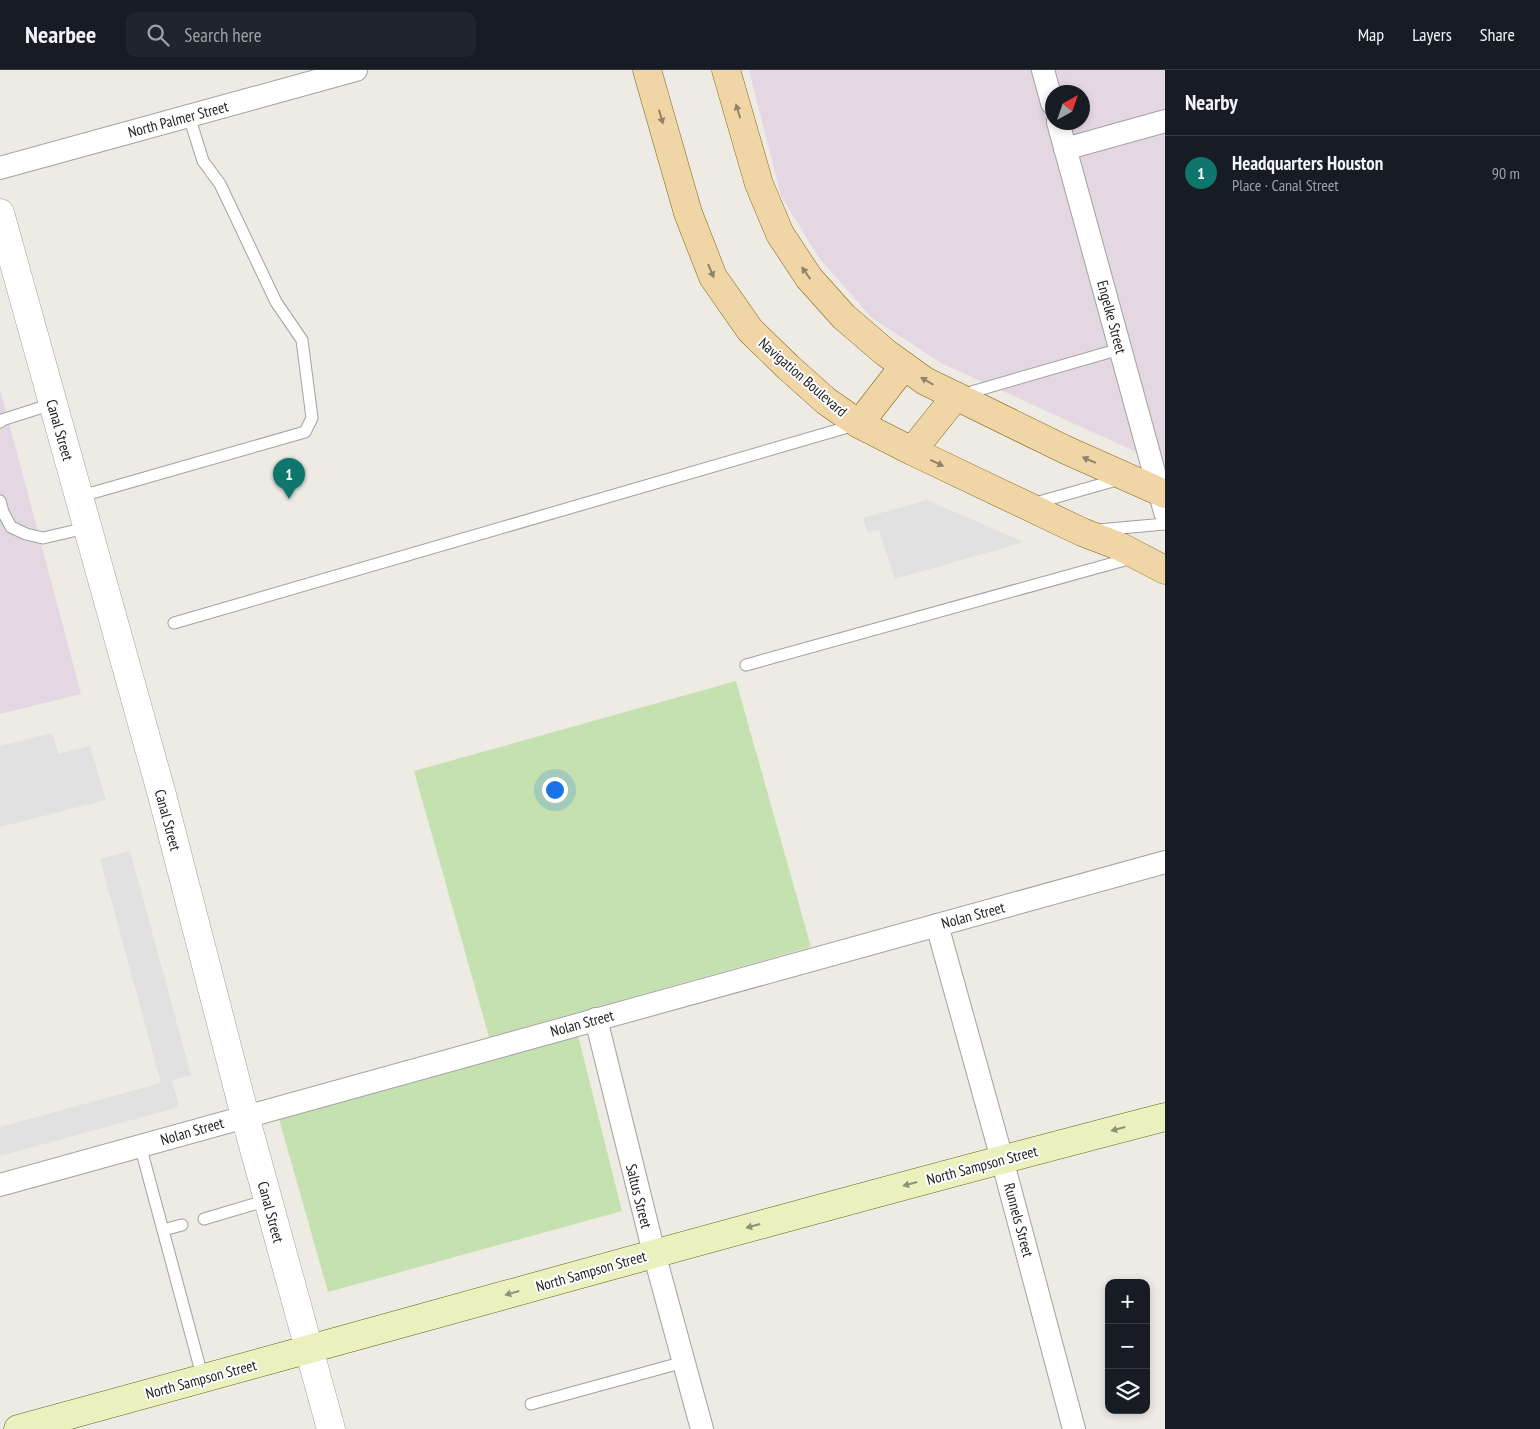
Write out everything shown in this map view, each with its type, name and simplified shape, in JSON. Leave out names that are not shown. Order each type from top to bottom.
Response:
[{"type":"main road","name":"Navigation Boulevard","points":[[647,70],[688,213],[713,277],[750,330],[826,401],[859,424],[1027,506],[1082,532],[1120,547],[1165,570]]},
{"type":"main road","points":[[726,70],[759,184],[780,234],[809,278],[844,317],[925,381],[1066,450],[1127,477],[1162,487]]},
{"type":"main road","points":[[859,424],[904,366]]},
{"type":"main road","points":[[912,451],[956,396]]},
{"type":"main road","name":"North Sampson Street","points":[[18,1429],[654,1253],[1165,1116]]},
{"type":"street","name":"North Palmer Street","points":[[0,168],[356,70]]},
{"type":"street","points":[[1043,70],[1047,85]]},
{"type":"street","points":[[1065,149],[1165,121]]},
{"type":"street","name":"Engelke Street","points":[[1060,130],[1120,350],[1162,487]]},
{"type":"street","name":"Canal Street","points":[[0,213],[86,528],[162,795],[245,1116],[331,1429]]},
{"type":"street","name":"Nolan Street","points":[[0,1184],[1165,862]]},
{"type":"street","name":"Runnels Street","points":[[937,925],[1074,1429]]},
{"type":"street","name":"Saltus Street","points":[[596,1019],[654,1253],[702,1429]]},
{"type":"lane","points":[[78,497],[305,432],[312,418],[302,340],[276,302],[220,184],[203,161],[190,116]]},
{"type":"lane","points":[[956,396],[1120,350]]},
{"type":"lane","points":[[0,422],[52,404]]},
{"type":"lane","points":[[174,623],[859,424]]},
{"type":"lane","points":[[1027,506],[1127,477]]},
{"type":"lane","points":[[0,501],[11,528],[26,534],[42,538],[86,528]]},
{"type":"lane","points":[[1082,532],[1165,524]]},
{"type":"lane","points":[[746,665],[1138,556]]},
{"type":"lane","points":[[140,1145],[203,1379]]},
{"type":"lane","points":[[204,1218],[268,1200]]},
{"type":"lane","points":[[163,1230],[182,1225]]},
{"type":"lane","points":[[531,1404],[684,1362]]},
{"type":"shaded area","points":[[749,70],[1165,70],[1165,465],[943,364],[872,318],[819,258],[781,196]]},
{"type":"shaded area","points":[[0,389],[81,694],[0,714]]},
{"type":"shaded area","points":[[927,500],[1024,542],[895,579],[879,530],[868,533],[863,518]]},
{"type":"shaded area","points":[[52,733],[59,754],[90,746],[106,800],[0,827],[0,746]]},
{"type":"shaded area","points":[[130,851],[191,1075],[172,1080],[179,1107],[0,1156],[0,1127],[161,1083],[100,859]]},
{"type":"green space","points":[[736,681],[811,947],[489,1037],[414,771]]},
{"type":"green space","points":[[578,1035],[622,1211],[328,1292],[279,1119]]},
{"type":"place","name":"Headquarters Houston","points":[[289,499]]}]
